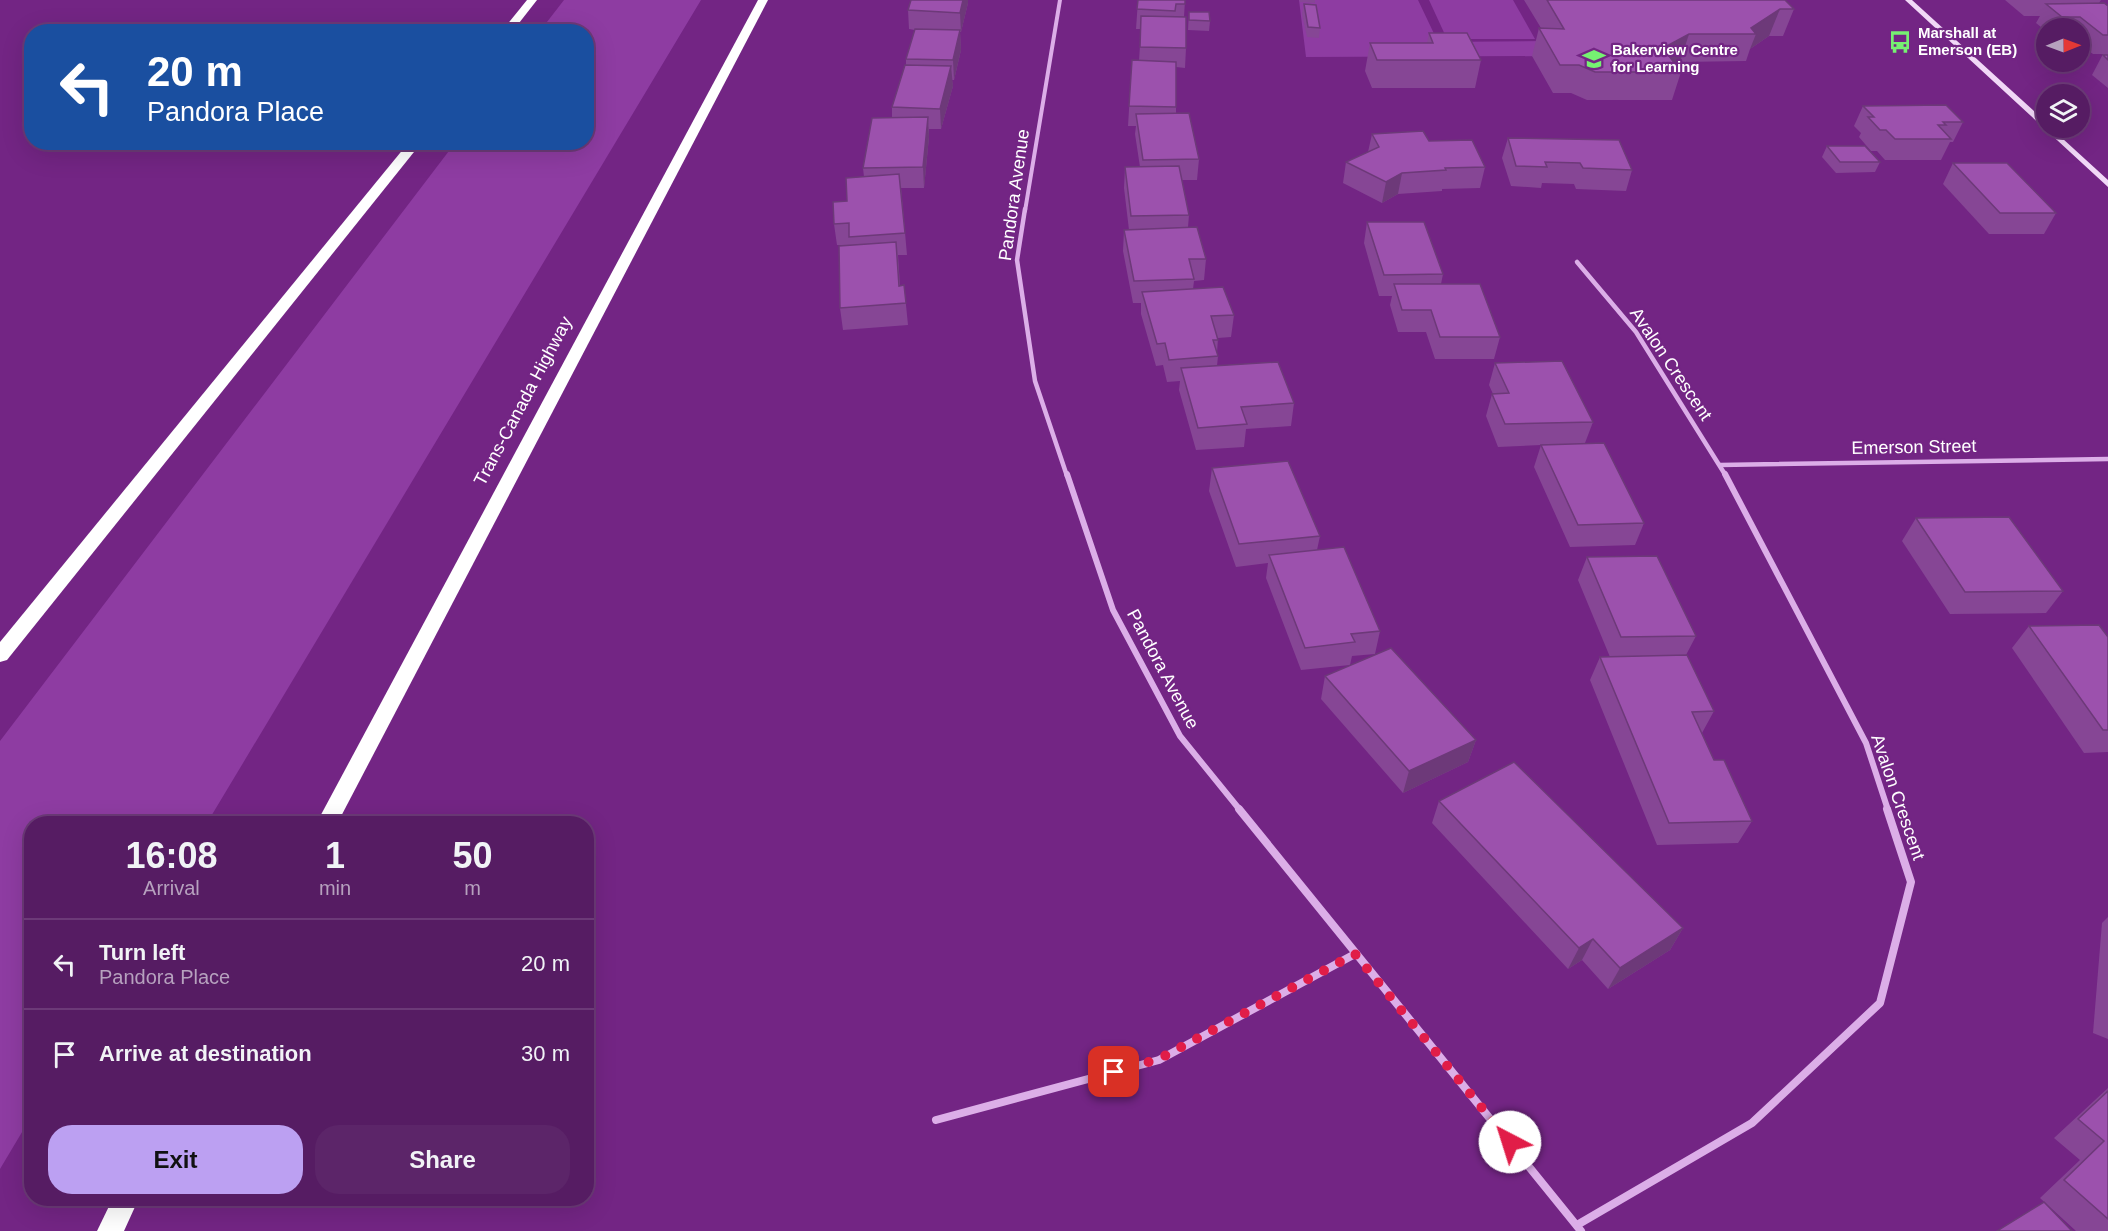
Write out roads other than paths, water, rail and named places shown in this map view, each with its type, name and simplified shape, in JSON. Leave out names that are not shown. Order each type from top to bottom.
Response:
[{"type":"highway","points":[[512,24],[532,0]]},
{"type":"highway","name":"Trans-Canada Highway","points":[[330,816],[763,0]]},
{"type":"highway","points":[[0,655],[410,150]]},
{"type":"highway","points":[[110,1231],[123,1206]]},
{"type":"main road","points":[[1908,0],[2036,117]]},
{"type":"main road","points":[[2059,138],[2108,184]]},
{"type":"street","name":"Pandora Avenue","points":[[1060,0],[1017,260],[1035,381],[1113,610],[1180,736],[1579,1228]]},
{"type":"street","name":"Avalon Crescent","points":[[1577,262],[1636,332],[1720,465],[1866,742],[1911,882],[1880,1003],[1752,1123],[1579,1228]]},
{"type":"street","name":"Emerson Street","points":[[1720,465],[2108,459]]},
{"type":"street","points":[[936,1120],[1159,1059],[1355,954]]},
{"type":"place","name":"Marshall at Emerson (EB)","points":[[1900,42]]},
{"type":"place","name":"Bakerview Centre for Learning","points":[[1594,59]]}]
